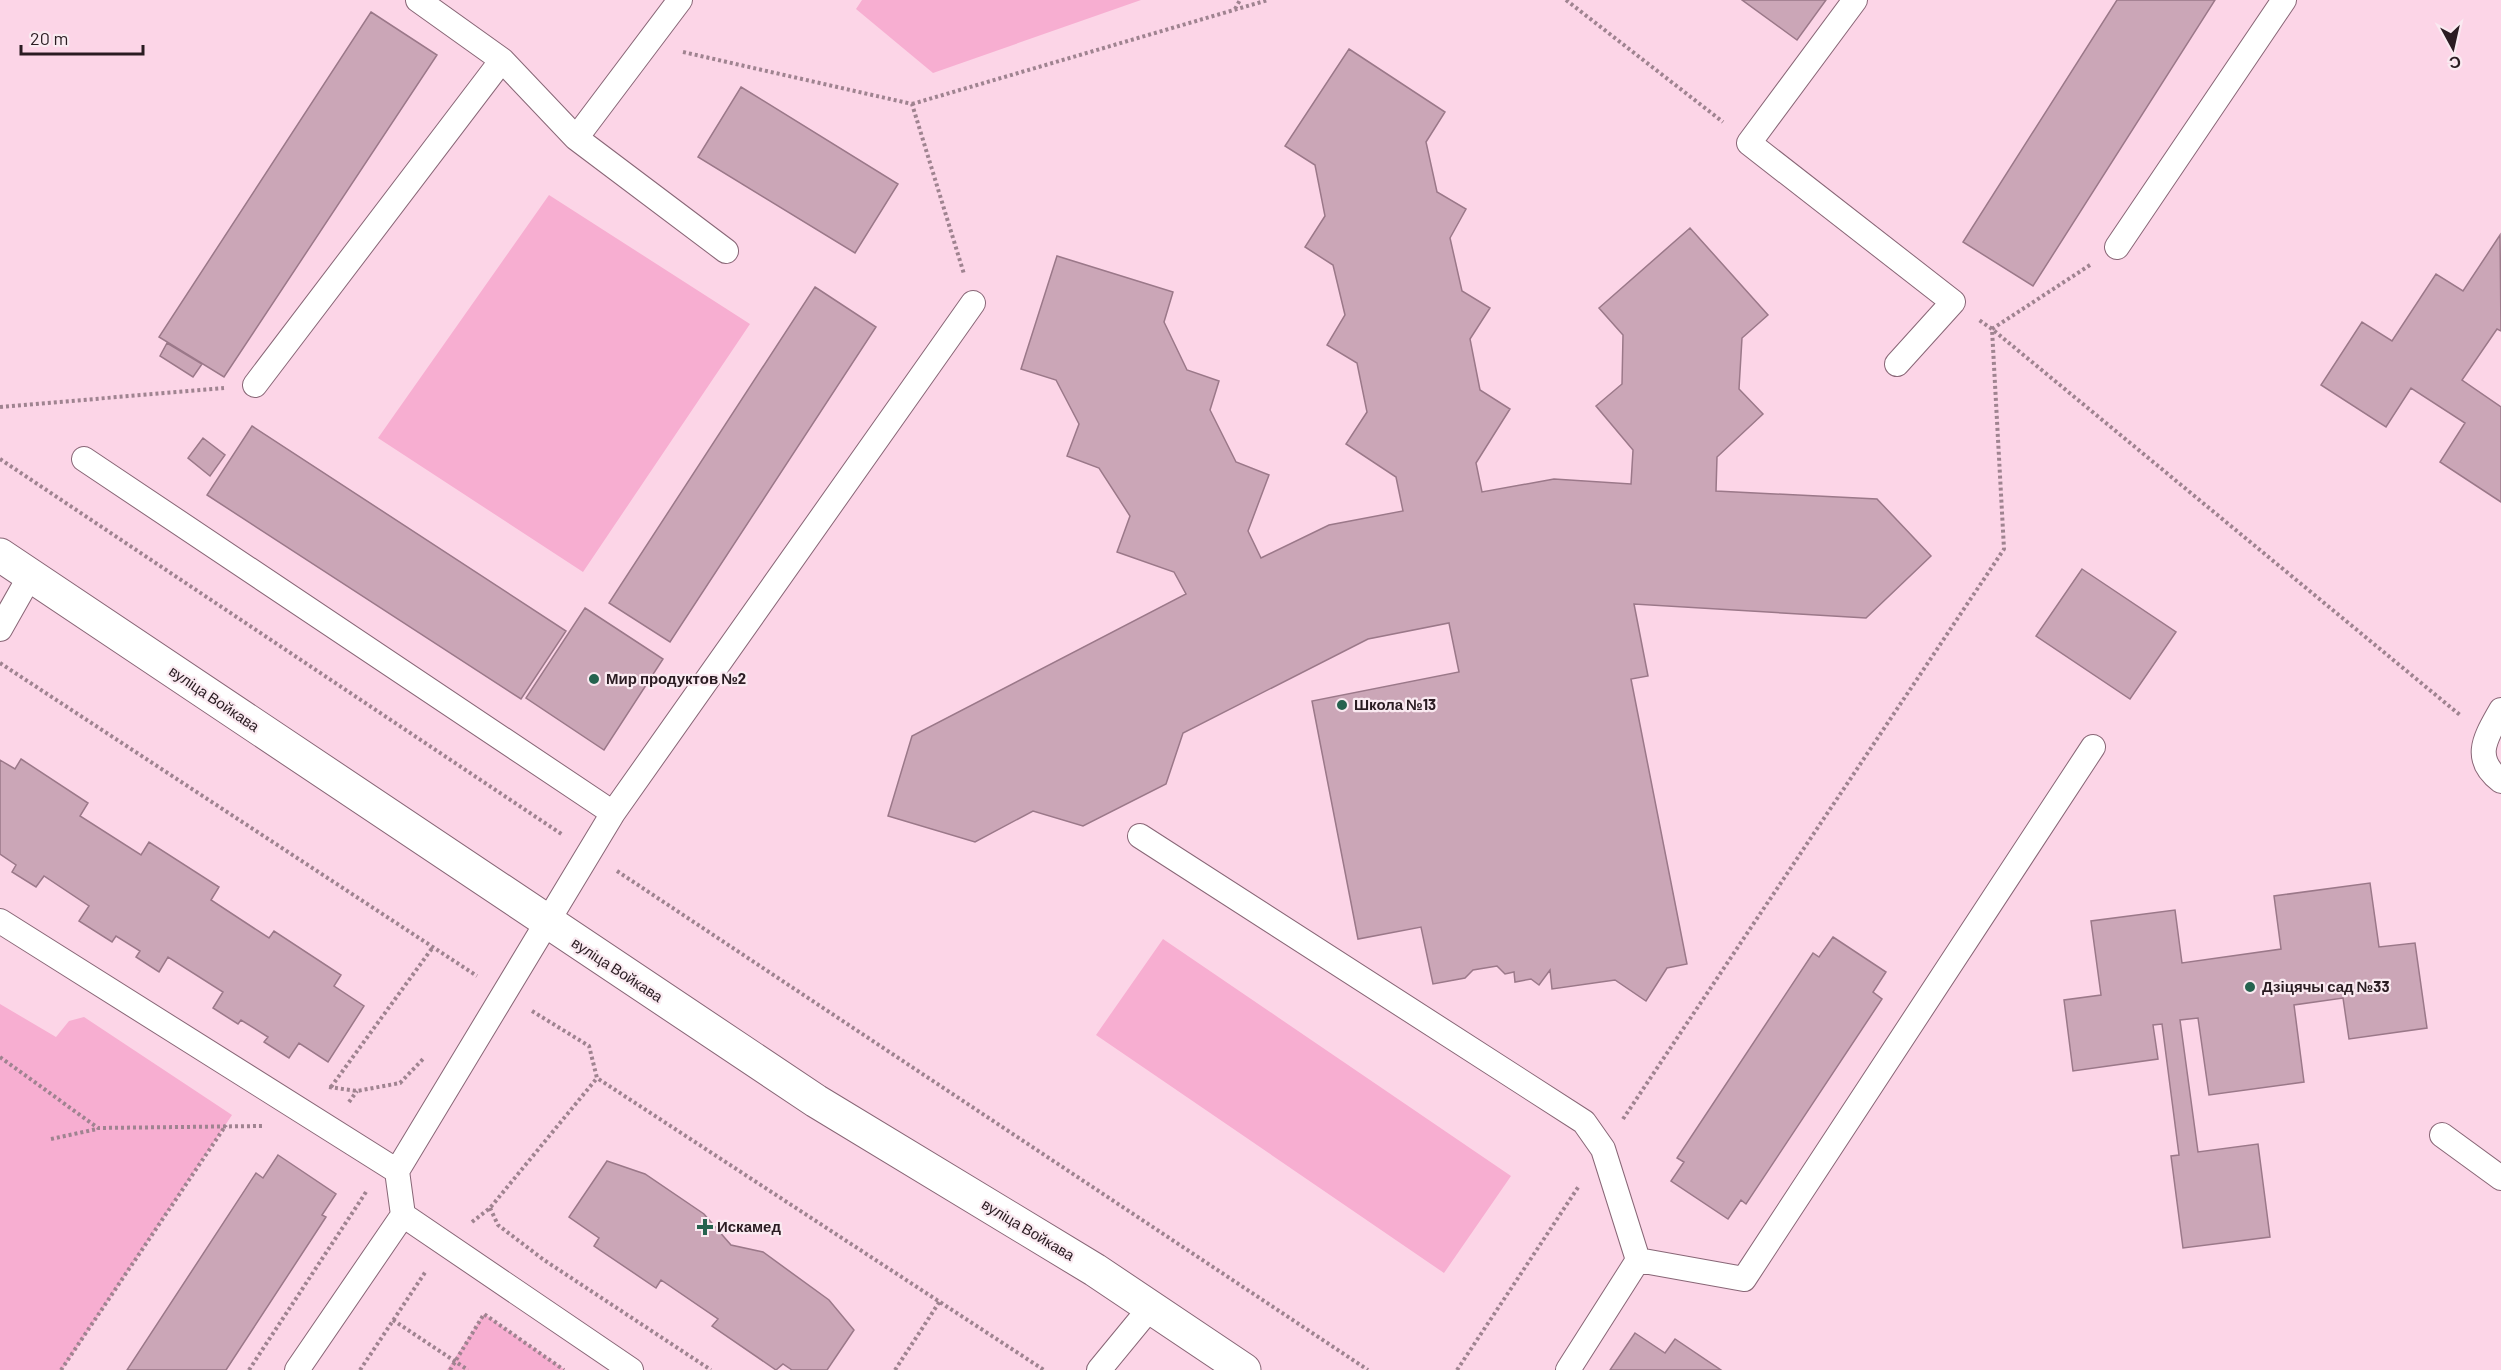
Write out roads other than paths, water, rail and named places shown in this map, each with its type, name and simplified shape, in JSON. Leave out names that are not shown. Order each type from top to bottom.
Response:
[{"type":"main road","name":"вуліца Войкава","points":[[0,555],[548,924],[816,1101],[1095,1270],[1244,1370]]},
{"type":"lane","points":[[418,0],[502,60],[576,138],[726,251]]},
{"type":"lane","points":[[576,138],[680,0]]},
{"type":"lane","points":[[1855,0],[1749,143],[1953,302],[1897,364]]},
{"type":"lane","points":[[2117,247],[2284,0]]},
{"type":"lane","points":[[255,385],[502,60]]},
{"type":"lane","points":[[391,1167],[548,924],[613,813],[973,303]]},
{"type":"lane","points":[[84,459],[613,813]]},
{"type":"lane","points":[[0,629],[30,576]]},
{"type":"lane","points":[[2501,710],[2486,736],[2483,756],[2490,772],[2501,781]]},
{"type":"lane","points":[[1638,1260],[1744,1280],[2093,747]]},
{"type":"lane","points":[[1140,836],[1584,1122],[1603,1149],[1638,1260],[1568,1370]]},
{"type":"lane","points":[[0,921],[391,1167],[403,1215],[631,1370]]},
{"type":"lane","points":[[2442,1135],[2501,1178]]},
{"type":"lane","points":[[297,1370],[403,1215]]},
{"type":"lane","points":[[1099,1370],[1150,1308]]},
{"type":"place","name":"Мир продуктов №2","points":[[594,679]]},
{"type":"place","name":"Школа №13","points":[[1342,705]]},
{"type":"place","name":"Дзіцячы сад №33","points":[[2250,987]]},
{"type":"place","name":"Искамед","points":[[705,1227]]}]
